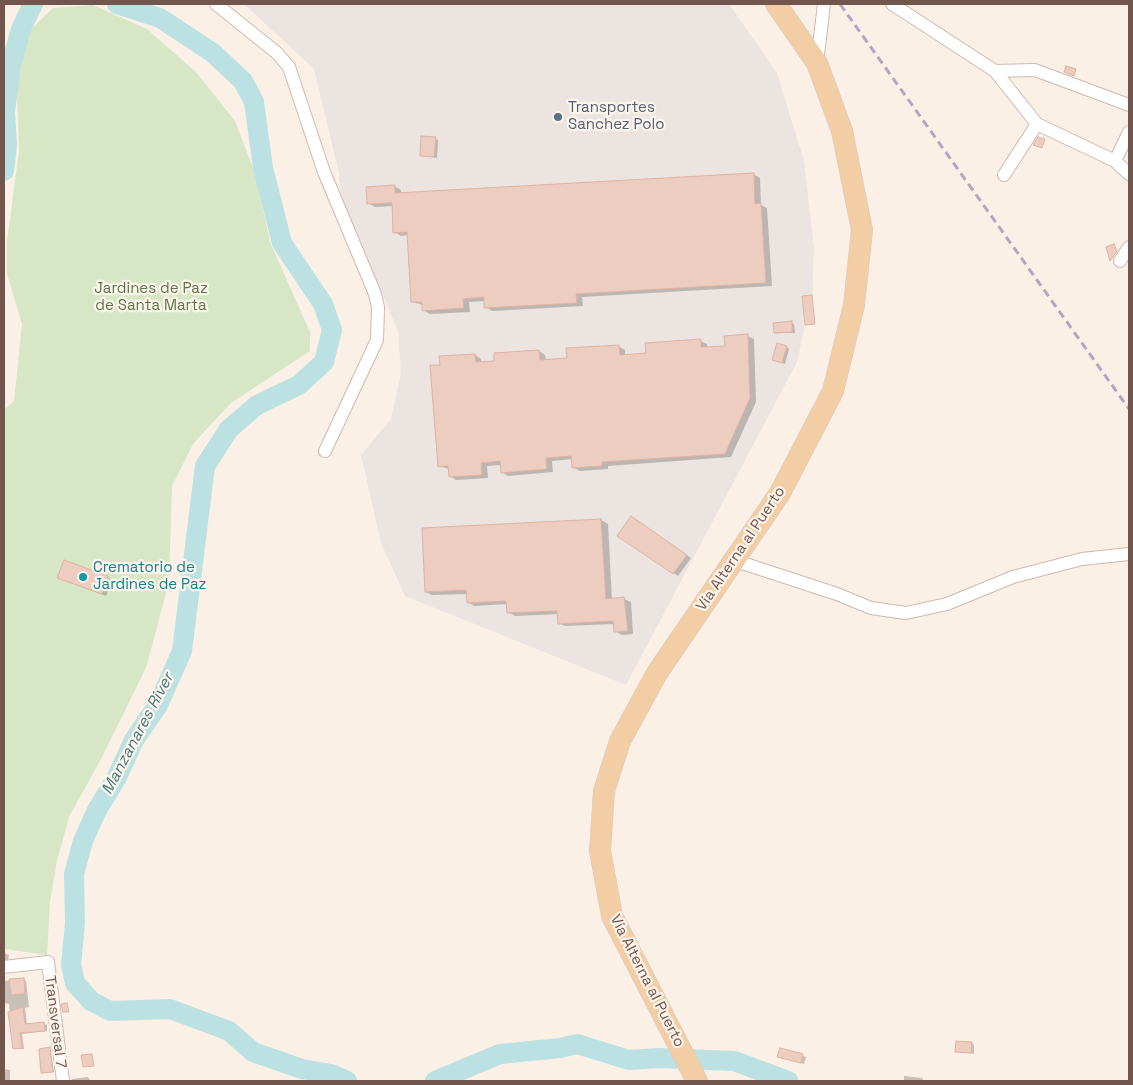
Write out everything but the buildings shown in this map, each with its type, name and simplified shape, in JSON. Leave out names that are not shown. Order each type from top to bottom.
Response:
[{"type":"main road","name":"Vía Alterna al Puerto","points":[[697,1081],[612,916],[600,851],[604,791],[620,741],[658,673],[780,493],[832,392],[854,305],[862,230],[842,131],[817,63],[776,4]]},
{"type":"street","points":[[216,4],[276,53],[289,67],[324,172],[375,294],[378,307],[377,340],[325,451]]},
{"type":"street","points":[[817,63],[824,4]]},
{"type":"street","points":[[892,4],[995,71],[1037,124],[1115,161],[1129,174]]},
{"type":"street","points":[[995,71],[1035,70],[1129,105]]},
{"type":"street","points":[[1004,175],[1037,124]]},
{"type":"street","points":[[1115,161],[1129,132]]},
{"type":"street","points":[[1120,261],[1129,247]]},
{"type":"street","points":[[733,560],[800,581],[871,608],[906,613],[947,604],[1013,577],[1082,559],[1129,554]]},
{"type":"street","name":"Transversal 7","points":[[4,967],[48,962],[63,1081]]},
{"type":"shaded area","points":[[244,4],[729,4],[777,73],[804,161],[814,248],[812,295],[802,296],[805,325],[797,362],[626,685],[405,596],[381,543],[361,455],[391,419],[401,373],[398,331],[341,197],[339,173],[314,69]]},
{"type":"green space","name":"Jardines de Paz de Santa Marta","points":[[93,5],[147,29],[196,72],[235,121],[255,173],[270,242],[310,332],[310,351],[231,403],[193,444],[172,486],[169,582],[146,668],[101,759],[69,817],[57,861],[50,902],[47,955],[4,949],[4,410],[14,401],[22,324],[7,274],[7,242],[19,151],[16,60],[28,32],[53,8]]},
{"type":"waterway","name":"Manzanares River","points":[[4,171],[7,146],[5,112],[11,65],[21,29],[33,4]]},
{"type":"waterway","name":"Manzanares River","points":[[117,4],[160,18],[213,53],[243,81],[254,102],[263,168],[282,243],[323,304],[332,330],[324,362],[299,385],[257,405],[229,429],[205,466],[182,651],[158,705],[134,740],[117,777],[97,810],[83,841],[74,874],[75,923],[71,965],[75,983],[91,1001],[110,1011],[170,1009],[229,1031],[253,1052],[302,1069],[331,1074],[347,1081]]},
{"type":"waterway","name":"Manzanares River","points":[[435,1081],[500,1054],[560,1048],[577,1044],[629,1060],[659,1058],[734,1061],[788,1081]]},
{"type":"railway","points":[[840,4],[1129,409]]},
{"type":"place","name":"Transportes Sanchez Polo","points":[[558,117]]},
{"type":"place","name":"Crematorio de Jardines de Paz","points":[[83,577]]}]
